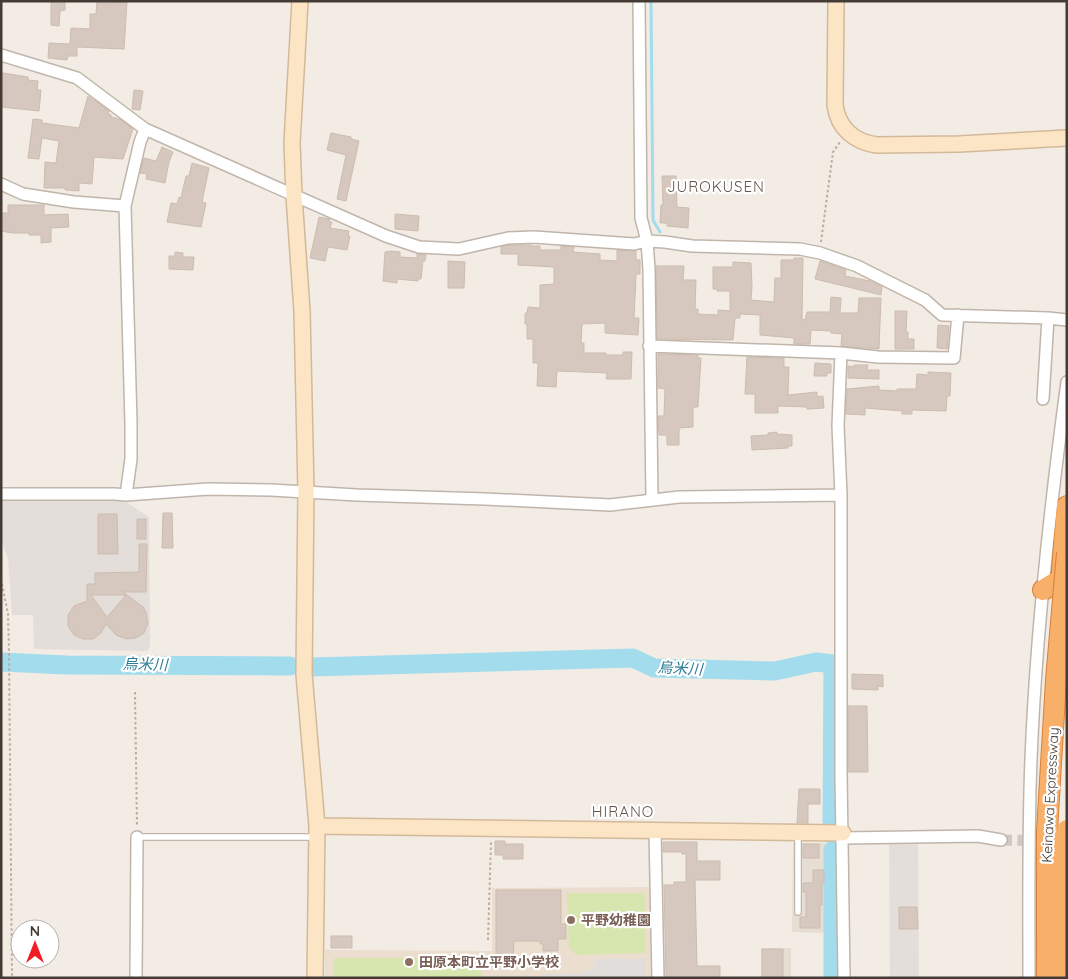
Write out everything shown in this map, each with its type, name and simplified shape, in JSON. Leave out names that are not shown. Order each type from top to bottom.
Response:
[{"type":"highway","points":[[1046,978],[1045,834],[1067,506]]},
{"type":"highway","name":"Keinawa Expressway","points":[[1046,978],[1047,831],[1056,680],[1067,553]]},
{"type":"highway","points":[[1042,590],[1061,580]]},
{"type":"highway","name":"Keinawa Expressway","points":[[1063,978],[1067,830]]},
{"type":"street","points":[[300,1],[292,143],[302,311],[306,491],[304,674],[317,831],[315,978]]},
{"type":"street","points":[[640,1],[642,218],[647,242],[649,269],[652,499]]},
{"type":"street","points":[[836,1],[836,115],[840,124],[848,132],[865,143],[876,145],[959,144],[1067,138]]},
{"type":"street","points":[[1,55],[77,78],[145,129],[386,236],[419,247],[459,249],[508,238],[534,237],[634,244],[664,242],[692,246],[800,250],[820,253],[857,266],[925,300],[942,315],[1067,320]]},
{"type":"street","points":[[126,495],[131,459],[131,423],[125,206],[140,142],[145,129]]},
{"type":"street","points":[[1,184],[23,194],[74,202],[125,206]]},
{"type":"street","points":[[649,346],[841,353],[878,357],[954,358],[958,315]]},
{"type":"street","points":[[1044,399],[1048,318]]},
{"type":"street","points":[[841,353],[838,426],[841,496],[841,773],[844,978]]},
{"type":"street","points":[[1029,978],[1029,811],[1034,703],[1042,590],[1067,382]]},
{"type":"street","points":[[1,494],[126,495],[208,489],[306,491],[357,495],[610,505],[679,497],[841,496]]},
{"type":"street","points":[[317,831],[491,829],[798,832],[843,835],[978,836],[1000,840]]},
{"type":"street","points":[[655,831],[658,978]]},
{"type":"street","points":[[136,978],[137,837]]},
{"type":"lane","points":[[137,837],[317,831]]},
{"type":"lane","points":[[798,832],[798,912]]},
{"type":"path","points":[[820,253],[833,152],[848,132]]},
{"type":"path","points":[[1,578],[8,614],[12,978]]},
{"type":"path","points":[[134,692],[137,837]]},
{"type":"path","points":[[488,940],[491,829]]},
{"type":"shaded area","points":[[1,498],[120,498],[149,517],[150,647],[147,651],[34,649],[33,615],[12,615],[8,559],[1,540]]},
{"type":"shaded area","points":[[889,840],[918,840],[919,978],[890,978]]},
{"type":"shaded area","points":[[793,843],[822,843],[828,845],[829,933],[792,932]]},
{"type":"shaded area","name":"平野幼稚園","points":[[650,887],[651,978],[325,978],[325,950],[492,951],[492,888]]},
{"type":"shaded area","points":[[761,948],[791,948],[791,978],[761,978]]},
{"type":"shaded area","points":[[594,959],[646,959],[646,978],[542,978],[542,974],[579,974],[579,971],[593,970]]},
{"type":"green space","points":[[567,893],[645,893],[645,953],[576,955],[569,947]]},
{"type":"green space","points":[[334,958],[467,958],[467,964],[482,963],[482,978],[334,978]]},
{"type":"building","points":[[51,1],[65,1],[65,10],[60,11],[59,26],[51,25]]},
{"type":"building","points":[[97,1],[127,2],[124,49],[77,47],[77,56],[68,56],[67,60],[48,58],[49,43],[70,44],[71,28],[90,29],[90,14],[96,14]]},
{"type":"building","points":[[3,73],[28,77],[28,80],[38,81],[37,90],[41,90],[39,111],[1,107],[1,75]]},
{"type":"building","points":[[134,90],[143,91],[140,110],[132,109]]},
{"type":"building","points":[[88,96],[109,111],[108,114],[111,117],[120,119],[133,129],[123,159],[94,157],[92,184],[79,183],[79,191],[65,190],[65,188],[44,188],[45,162],[56,163],[59,141],[42,138],[39,159],[28,158],[33,119],[42,120],[42,123],[79,128]]},
{"type":"building","points":[[331,133],[351,137],[351,139],[359,141],[346,201],[337,199],[346,155],[327,150]]},
{"type":"building","points":[[162,147],[173,152],[165,183],[146,179],[147,174],[140,173],[144,158],[156,161]]},
{"type":"building","points":[[192,163],[209,168],[202,202],[206,203],[201,227],[167,222],[171,203],[177,204],[179,197],[181,198],[186,176],[189,176]]},
{"type":"building","points":[[662,176],[676,176],[677,207],[689,208],[688,228],[667,226],[667,223],[660,223],[661,205],[663,205]]},
{"type":"building","points":[[8,205],[44,205],[44,215],[68,214],[69,227],[51,228],[51,242],[41,243],[41,235],[1,231],[1,213],[8,213]]},
{"type":"building","points":[[395,214],[419,216],[418,231],[395,229]]},
{"type":"building","points":[[319,217],[330,219],[329,222],[332,222],[330,228],[349,231],[348,236],[350,236],[347,250],[328,247],[325,261],[310,258]]},
{"type":"building","points":[[509,245],[540,246],[540,250],[561,250],[561,246],[574,247],[573,252],[600,254],[600,260],[617,261],[617,250],[636,251],[636,260],[640,260],[640,274],[636,276],[634,318],[639,318],[638,335],[605,333],[605,323],[582,324],[581,343],[584,343],[584,353],[623,355],[623,352],[632,352],[631,379],[606,379],[607,373],[557,371],[556,387],[537,386],[538,363],[533,363],[533,339],[527,339],[525,313],[527,313],[528,307],[540,308],[540,285],[554,284],[554,267],[518,265],[518,254],[501,254],[501,247]]},
{"type":"building","points":[[175,252],[183,253],[183,257],[194,257],[193,270],[169,269],[169,256],[175,256]]},
{"type":"building","points":[[385,252],[400,252],[400,257],[417,258],[417,254],[426,255],[425,261],[423,261],[421,279],[418,279],[418,281],[397,279],[397,283],[383,281]]},
{"type":"building","points":[[794,258],[803,258],[802,319],[805,320],[807,312],[830,312],[831,297],[841,298],[840,313],[858,313],[859,298],[881,298],[879,349],[841,346],[842,334],[831,333],[831,331],[811,330],[810,344],[794,344],[794,338],[760,335],[760,315],[740,314],[740,318],[735,318],[733,340],[657,339],[656,266],[684,266],[683,280],[696,280],[695,309],[698,309],[698,314],[718,315],[718,310],[730,311],[730,291],[717,291],[717,289],[713,289],[713,267],[733,267],[733,262],[751,263],[751,300],[774,302],[775,278],[781,278],[781,260],[794,260]]},
{"type":"building","points":[[448,261],[465,262],[464,288],[448,288]]},
{"type":"building","points":[[820,261],[846,270],[845,276],[870,281],[882,287],[881,295],[815,279]]},
{"type":"building","points":[[895,311],[907,311],[906,332],[908,332],[908,339],[914,339],[914,349],[895,349]]},
{"type":"building","points":[[938,325],[949,326],[947,349],[937,348]]},
{"type":"building","points":[[658,354],[698,355],[698,358],[701,358],[698,407],[693,407],[693,427],[679,428],[679,445],[667,445],[667,435],[659,435],[658,416],[664,416],[665,389],[658,388]]},
{"type":"building","points":[[747,357],[784,358],[784,367],[789,367],[788,395],[817,392],[817,397],[823,396],[824,408],[807,409],[807,407],[778,406],[778,413],[755,413],[755,394],[745,394]]},
{"type":"building","points":[[815,363],[831,364],[831,373],[827,373],[827,376],[814,376]]},
{"type":"building","points":[[854,365],[868,365],[867,370],[879,370],[879,379],[848,378],[848,366],[854,367]]},
{"type":"building","points":[[928,372],[951,373],[950,396],[947,396],[946,411],[912,410],[912,414],[902,414],[902,411],[865,408],[865,415],[846,414],[847,389],[879,386],[879,390],[916,389],[917,374],[928,375]]},
{"type":"building","points":[[777,432],[777,434],[792,435],[792,446],[788,446],[788,448],[752,450],[751,436],[768,435],[768,433]]},
{"type":"building","points":[[163,513],[172,513],[173,548],[162,548]]},
{"type":"building","points":[[98,514],[117,514],[118,554],[98,554]]},
{"type":"building","points":[[137,519],[146,519],[146,539],[137,539]]},
{"type":"building","points":[[139,544],[147,544],[146,592],[123,592],[143,607],[146,612],[148,623],[144,633],[136,638],[126,639],[116,635],[106,624],[101,633],[93,639],[83,639],[74,635],[68,626],[68,615],[74,606],[87,601],[87,584],[95,584],[95,573],[139,572]],"holes":[[[91,595],[126,595],[107,617]]]},
{"type":"building","points":[[852,674],[883,675],[883,687],[878,686],[878,690],[852,689]]},
{"type":"building","points":[[848,706],[867,706],[868,772],[848,772]]},
{"type":"building","points":[[799,789],[820,789],[820,804],[808,804],[808,823],[797,823]]},
{"type":"building","points":[[495,841],[505,841],[505,844],[523,844],[523,859],[503,859],[503,855],[495,855]]},
{"type":"building","points":[[663,842],[697,842],[697,861],[720,861],[720,880],[695,880],[697,966],[720,966],[720,978],[666,978],[664,885],[674,885],[674,882],[686,882],[686,854],[682,854],[682,852],[663,852]]},
{"type":"building","points":[[803,844],[819,844],[819,858],[803,858]]},
{"type":"building","points":[[813,870],[824,870],[822,905],[820,905],[820,928],[800,928],[800,917],[806,917],[806,892],[803,892],[803,883],[813,883]]},
{"type":"building","points":[[496,890],[561,890],[561,924],[566,924],[566,939],[558,939],[558,951],[543,951],[543,944],[540,944],[540,941],[514,941],[513,965],[496,965]]},
{"type":"building","points":[[899,907],[917,907],[918,929],[899,929]]},
{"type":"building","points":[[331,936],[352,936],[352,948],[331,948]]},
{"type":"building","points":[[762,949],[783,949],[783,978],[762,978]]},
{"type":"waterway","points":[[651,1],[653,220],[660,232]]},
{"type":"waterway","name":"烏米川","points":[[311,667],[633,658],[654,668],[775,671],[816,662],[833,664],[832,822]]},
{"type":"waterway","name":"烏米川","points":[[1,662],[67,665],[290,666]]},
{"type":"waterway","name":"烏米川","points":[[833,850],[833,978]]},
{"type":"tunnel","points":[[1001,840],[1053,841]]},
{"type":"place","name":"平野幼稚園","points":[[571,920]]},
{"type":"place","name":"田原本町立平野小学校","points":[[409,962]]},
{"type":"district","name":"JUROKUSEN","points":[[716,186]]},
{"type":"district","name":"HIRANO","points":[[623,811]]}]
